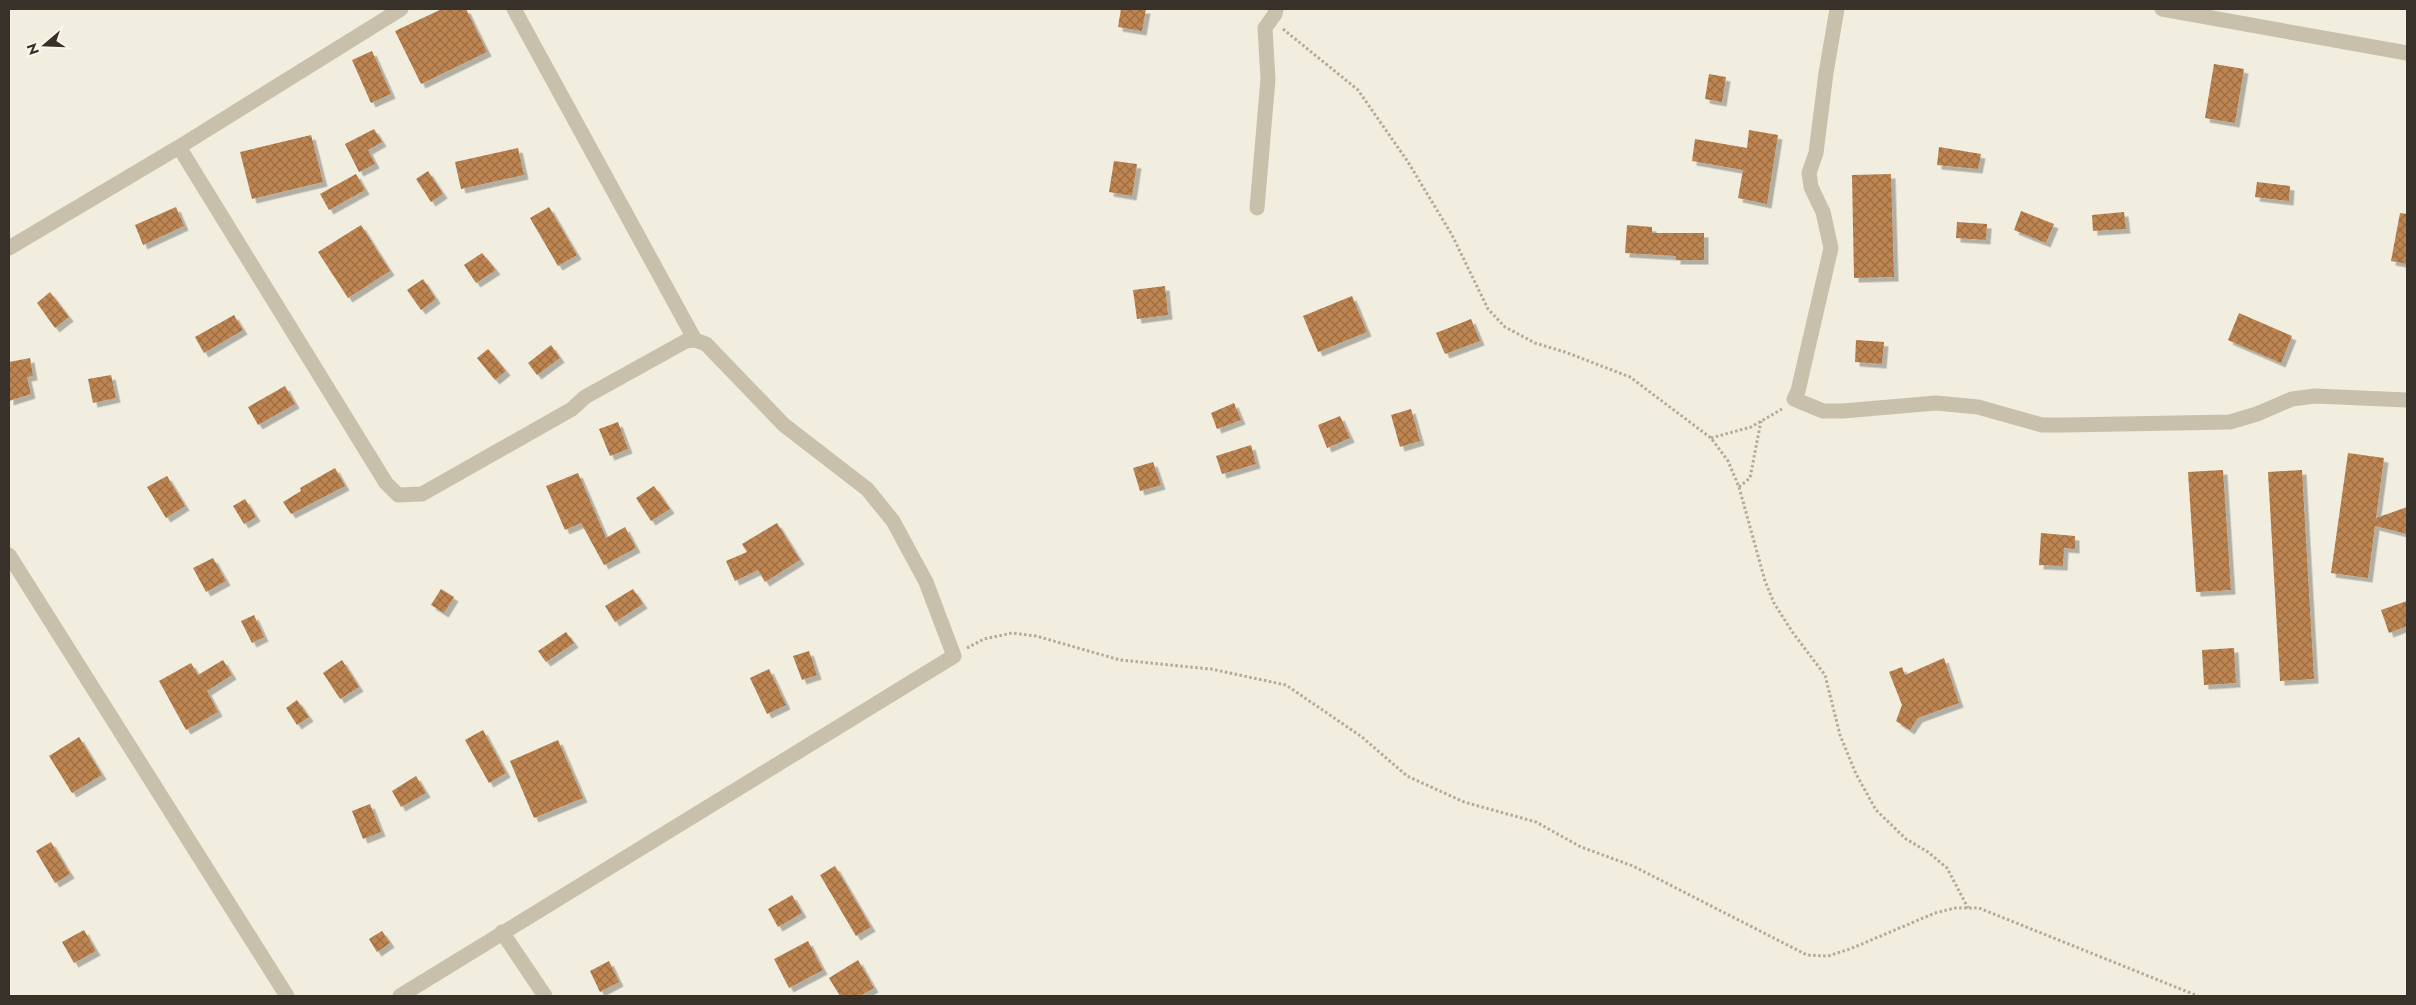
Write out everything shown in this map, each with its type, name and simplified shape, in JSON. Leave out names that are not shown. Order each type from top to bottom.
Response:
[{"type":"street","points":[[9,248],[179,147],[401,9]]},
{"type":"street","points":[[514,9],[696,340]]},
{"type":"street","points":[[1837,9],[1826,73],[1816,153],[1809,173],[1811,187],[1823,212],[1831,248],[1798,391],[1794,399],[1823,411],[1843,412],[1936,403],[1978,407],[2042,425],[2230,422],[2257,414],[2292,399],[2315,396],[2407,400]]},
{"type":"street","points":[[2162,9],[2407,53]]},
{"type":"street","points":[[1257,208],[1268,79],[1265,28],[1276,11]]},
{"type":"street","points":[[179,147],[386,483],[398,495],[422,494],[572,409],[585,397],[686,341],[696,340],[706,344],[784,425],[867,489],[893,521],[926,582],[954,656],[400,996]]},
{"type":"street","points":[[9,555],[287,996]]},
{"type":"street","points":[[502,932],[545,996]]},
{"type":"path","points":[[1276,11],[1280,26],[1353,86],[1375,113],[1408,162],[1452,235],[1488,310],[1505,327],[1535,343],[1566,352],[1630,377],[1711,438],[1728,461],[1739,487],[1765,581],[1774,603],[1793,633],[1825,675],[1840,735],[1868,796],[1876,810],[1906,839],[1928,852],[1947,868],[1968,908]]},
{"type":"path","points":[[1711,438],[1751,427],[1788,406],[1794,399]]},
{"type":"path","points":[[1739,487],[1750,478],[1761,421]]},
{"type":"path","points":[[954,656],[984,639],[1012,633],[1036,636],[1120,660],[1210,669],[1286,685],[1362,737],[1407,776],[1464,802],[1536,822],[1580,847],[1633,866],[1807,955],[1828,956],[1850,949],[1935,912],[1955,908],[1979,908],[2198,996]]},
{"type":"building","points":[[442,9],[466,9],[487,52],[421,84],[395,31]]},
{"type":"building","points":[[1121,9],[1146,9],[1142,31],[1118,27]]},
{"type":"building","points":[[372,51],[391,94],[371,103],[352,60]]},
{"type":"building","points":[[2214,64],[2244,69],[2235,123],[2205,118]]},
{"type":"building","points":[[1709,74],[1726,77],[1722,102],[1705,99]]},
{"type":"building","points":[[374,129],[382,142],[368,150],[375,164],[359,172],[345,144]]},
{"type":"building","points":[[1749,130],[1778,135],[1767,204],[1738,198],[1743,170],[1692,161],[1695,139],[1747,148]]},
{"type":"building","points":[[311,135],[323,182],[252,199],[240,152]]},
{"type":"building","points":[[1939,147],[1981,154],[1978,169],[1937,165]]},
{"type":"building","points":[[518,148],[524,175],[461,189],[455,162]]},
{"type":"building","points":[[1114,161],[1137,164],[1132,196],[1109,192]]},
{"type":"building","points":[[428,171],[443,194],[431,202],[416,179]]},
{"type":"building","points":[[356,174],[365,190],[329,210],[320,194]]},
{"type":"building","points":[[1891,174],[1894,277],[1854,278],[1852,175]]},
{"type":"building","points":[[2257,182],[2290,186],[2289,201],[2255,197]]},
{"type":"building","points":[[176,207],[184,226],[143,245],[135,225]]},
{"type":"building","points":[[549,207],[577,255],[558,266],[530,218]]},
{"type":"building","points":[[2021,211],[2054,224],[2046,243],[2014,230]]},
{"type":"building","points":[[2124,212],[2126,229],[2093,231],[2092,215]]},
{"type":"building","points":[[2400,213],[2407,214],[2407,264],[2391,261]]},
{"type":"building","points":[[1957,222],[1987,224],[1986,240],[1956,238]]},
{"type":"building","points":[[361,225],[390,271],[348,298],[318,252]]},
{"type":"building","points":[[1627,225],[1652,227],[1652,233],[1704,233],[1704,260],[1676,260],[1676,256],[1625,253]]},
{"type":"building","points":[[482,253],[496,270],[476,283],[464,265]]},
{"type":"building","points":[[423,279],[436,299],[421,310],[407,290]]},
{"type":"building","points":[[1165,286],[1168,315],[1137,319],[1133,290]]},
{"type":"building","points":[[50,292],[69,317],[55,328],[37,303]]},
{"type":"building","points":[[1352,296],[1367,332],[1318,352],[1303,316]]},
{"type":"building","points":[[2239,313],[2292,336],[2281,363],[2228,340]]},
{"type":"building","points":[[234,315],[243,330],[204,353],[195,337]]},
{"type":"building","points":[[1471,319],[1480,341],[1445,354],[1436,333]]},
{"type":"building","points":[[1856,340],[1884,342],[1882,364],[1855,362]]},
{"type":"building","points":[[551,345],[560,358],[537,375],[528,363]]},
{"type":"building","points":[[488,349],[506,371],[495,380],[477,358]]},
{"type":"building","points":[[30,358],[33,376],[27,377],[31,394],[9,401],[9,362]]},
{"type":"building","points":[[111,375],[116,398],[93,403],[88,379]]},
{"type":"building","points":[[285,386],[295,404],[258,425],[248,407]]},
{"type":"building","points":[[1234,403],[1241,420],[1217,429],[1211,413]]},
{"type":"building","points":[[1411,409],[1420,441],[1400,447],[1391,415]]},
{"type":"building","points":[[1340,416],[1350,438],[1327,448],[1318,425]]},
{"type":"building","points":[[618,422],[628,449],[610,456],[599,429]]},
{"type":"building","points":[[1251,445],[1256,464],[1222,474],[1216,456]]},
{"type":"building","points":[[2348,453],[2384,458],[2376,518],[2407,507],[2407,534],[2375,526],[2368,578],[2331,573]]},
{"type":"building","points":[[1153,462],[1161,485],[1140,491],[1133,468]]},
{"type":"building","points":[[335,468],[345,486],[291,514],[283,502],[301,491],[300,488]]},
{"type":"building","points":[[2223,470],[2231,590],[2196,592],[2188,472]]},
{"type":"building","points":[[2302,470],[2314,679],[2280,681],[2268,472]]},
{"type":"building","points":[[578,473],[606,538],[625,527],[636,548],[604,565],[581,523],[565,530],[546,486]]},
{"type":"building","points":[[167,476],[185,506],[166,518],[147,487]]},
{"type":"building","points":[[654,486],[670,509],[651,521],[636,498]]},
{"type":"building","points":[[245,499],[256,517],[244,524],[233,506]]},
{"type":"building","points":[[777,523],[800,560],[765,582],[758,570],[735,581],[726,561],[747,552],[742,544]]},
{"type":"building","points":[[2041,533],[2075,536],[2075,549],[2064,548],[2063,566],[2039,565]]},
{"type":"building","points":[[213,558],[226,581],[206,592],[193,568]]},
{"type":"building","points":[[441,589],[454,597],[444,613],[431,605]]},
{"type":"building","points":[[633,589],[643,604],[615,622],[605,606]]},
{"type":"building","points":[[2407,601],[2407,626],[2389,633],[2381,610]]},
{"type":"building","points":[[254,615],[264,637],[252,643],[241,621]]},
{"type":"building","points":[[566,632],[574,643],[546,662],[538,651]]},
{"type":"building","points":[[2234,648],[2236,683],[2204,685],[2202,650]]},
{"type":"building","points":[[809,651],[817,675],[802,680],[793,656]]},
{"type":"building","points":[[1944,658],[1959,703],[1918,718],[1910,730],[1896,721],[1902,705],[1889,672],[1902,667],[1905,675]]},
{"type":"building","points":[[223,660],[232,675],[207,691],[218,712],[186,730],[159,681],[191,663],[198,675]]},
{"type":"building","points":[[342,660],[359,687],[340,699],[323,673]]},
{"type":"building","points":[[769,669],[786,705],[767,714],[750,678]]},
{"type":"building","points":[[297,700],[309,717],[297,725],[286,708]]},
{"type":"building","points":[[483,730],[506,773],[489,783],[465,740]]},
{"type":"building","points":[[79,737],[102,775],[72,793],[49,756]]},
{"type":"building","points":[[558,740],[583,798],[534,818],[510,761]]},
{"type":"building","points":[[416,776],[426,793],[401,807],[392,791]]},
{"type":"building","points":[[370,804],[381,832],[363,839],[352,811]]},
{"type":"building","points":[[51,842],[70,874],[55,883],[36,851]]},
{"type":"building","points":[[835,866],[871,927],[856,936],[820,875]]},
{"type":"building","points":[[792,895],[802,913],[778,927],[768,909]]},
{"type":"building","points":[[84,930],[96,951],[74,963],[62,942]]},
{"type":"building","points":[[382,931],[390,943],[377,952],[369,939]]},
{"type":"building","points":[[808,941],[823,970],[789,988],[774,959]]},
{"type":"building","points":[[858,960],[874,988],[860,996],[840,996],[829,978]]},
{"type":"building","points":[[609,961],[619,982],[600,992],[590,971]]}]
